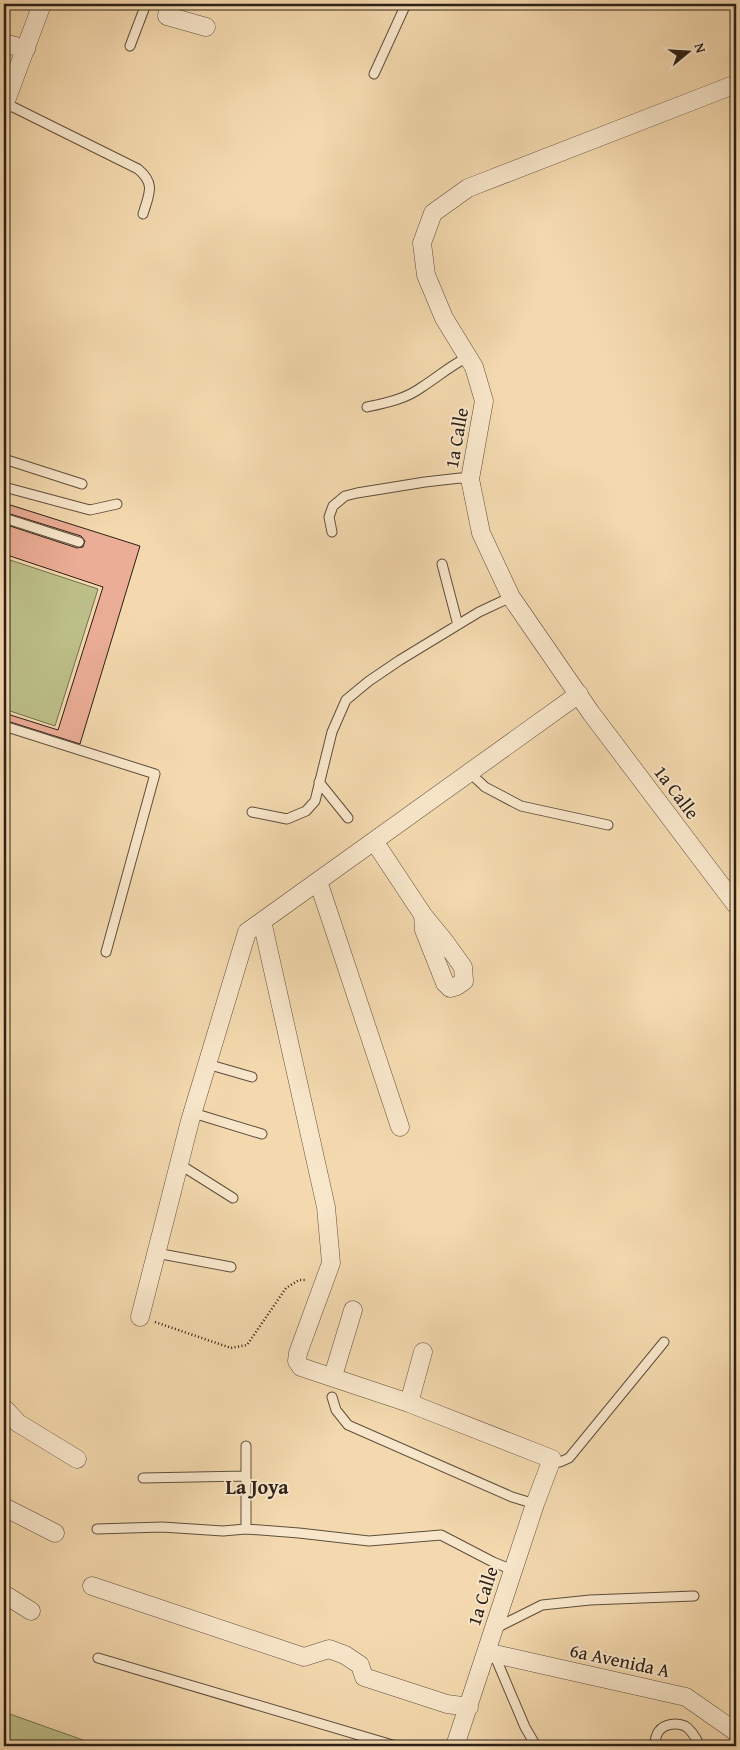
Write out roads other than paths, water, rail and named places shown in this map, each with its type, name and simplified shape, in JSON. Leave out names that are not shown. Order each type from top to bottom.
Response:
[{"type":"street","points":[[4,104],[42,4]]},
{"type":"street","points":[[169,4],[167,16],[206,27]]},
{"type":"street","points":[[4,43],[26,49]]},
{"type":"street","name":"1a Calle","points":[[736,84],[468,188],[433,213],[422,243],[426,275],[444,318],[474,367],[484,400],[470,479],[481,532],[511,597],[597,721],[736,906]]},
{"type":"street","points":[[140,1316],[193,1112],[247,932],[578,694]]},
{"type":"street","points":[[374,840],[424,914]]},
{"type":"street","points":[[318,881],[400,1127]]},
{"type":"street","points":[[262,921],[326,1207],[330,1263],[298,1353],[297,1361],[302,1367],[409,1403],[552,1459]]},
{"type":"street","points":[[333,1376],[353,1310]]},
{"type":"street","points":[[409,1403],[423,1352]]},
{"type":"street","points":[[4,1408],[18,1424],[77,1459]]},
{"type":"street","name":"1a Calle","points":[[455,1746],[490,1653],[494,1629],[535,1504],[552,1459]]},
{"type":"street","points":[[4,1507],[55,1533]]},
{"type":"street","points":[[92,1586],[304,1657],[329,1649],[345,1655],[360,1665],[364,1677],[447,1704],[469,1707]]},
{"type":"street","points":[[4,1594],[31,1611]]},
{"type":"street","name":"6a Avenida A","points":[[490,1653],[686,1697],[736,1732]]},
{"type":"lane","points":[[130,46],[146,4]]},
{"type":"lane","points":[[374,74],[406,4]]},
{"type":"lane","points":[[4,104],[138,169],[149,179],[150,190],[143,214]]},
{"type":"lane","points":[[367,407],[394,401],[420,389],[455,363],[468,357]]},
{"type":"lane","points":[[4,459],[82,484]]},
{"type":"lane","points":[[332,532],[329,517],[333,506],[345,496],[425,482],[460,478],[470,479]]},
{"type":"lane","points":[[4,487],[90,510],[117,504]]},
{"type":"lane","points":[[4,518],[79,542]]},
{"type":"lane","points":[[442,564],[458,625]]},
{"type":"lane","points":[[252,812],[287,819],[306,811],[315,801],[332,732],[346,700],[369,681],[400,660],[479,612],[511,597]]},
{"type":"lane","points":[[4,726],[155,774],[106,952]]},
{"type":"lane","points":[[469,772],[485,787],[522,806],[608,825]]},
{"type":"lane","points":[[319,782],[348,818]]},
{"type":"lane","points":[[207,1064],[252,1078]]},
{"type":"lane","points":[[193,1112],[262,1134]]},
{"type":"lane","points":[[179,1164],[233,1198]]},
{"type":"lane","points":[[156,1253],[231,1267]]},
{"type":"lane","points":[[552,1459],[560,1462],[569,1458],[664,1342]]},
{"type":"lane","points":[[332,1397],[336,1410],[348,1426],[512,1498],[535,1504]]},
{"type":"lane","points":[[246,1446],[246,1529]]},
{"type":"lane","points":[[143,1478],[246,1476]]},
{"type":"lane","points":[[97,1528],[162,1528],[223,1531],[246,1529],[369,1541],[441,1535],[493,1562],[513,1570]]},
{"type":"lane","points":[[494,1629],[542,1605],[590,1600],[694,1596]]},
{"type":"lane","points":[[490,1653],[536,1746]]},
{"type":"lane","points":[[98,1658],[396,1746]]},
{"type":"lane","points":[[654,1746],[658,1731],[667,1724],[686,1726],[700,1746]]},
{"type":"district","name":"La Joya","points":[[257,1486]]}]
